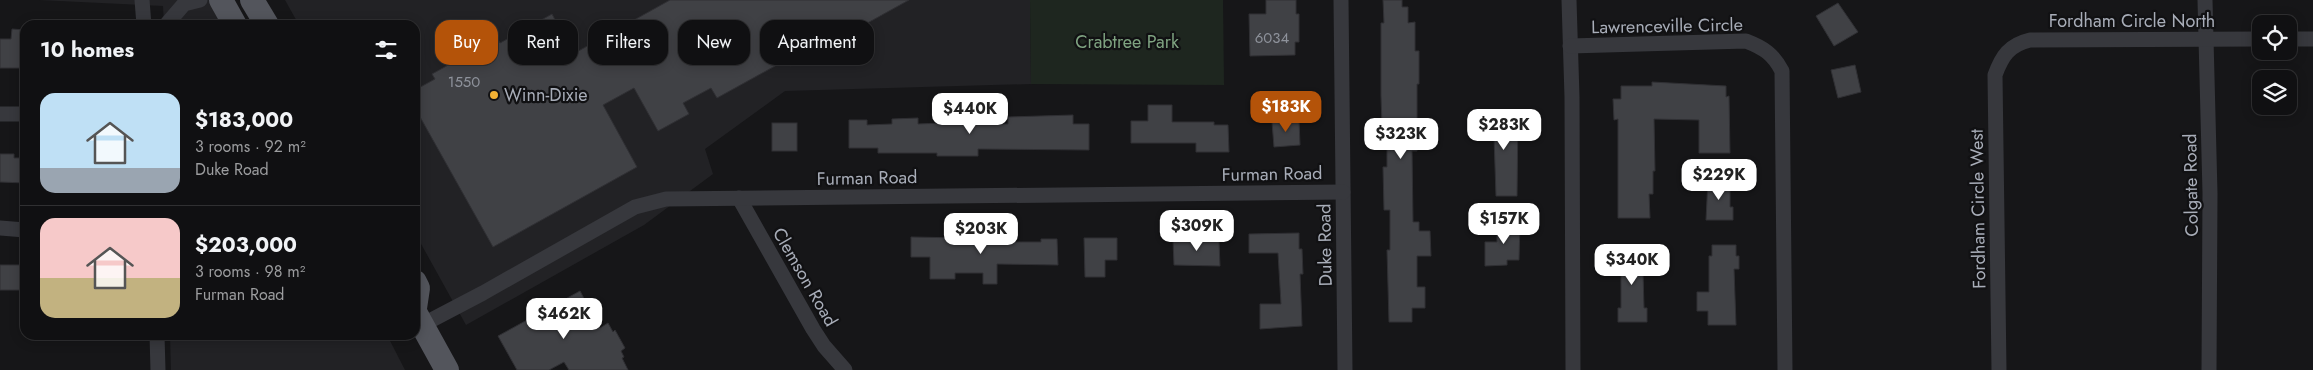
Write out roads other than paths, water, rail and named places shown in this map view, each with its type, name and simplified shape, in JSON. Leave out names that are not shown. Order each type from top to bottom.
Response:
[{"type":"main road","points":[[221,0],[232,20]]},
{"type":"main road","points":[[252,0],[264,20]]},
{"type":"main road","points":[[420,319],[447,370]]},
{"type":"street","points":[[142,0],[144,20]]},
{"type":"street","points":[[170,20],[184,4],[200,0]]},
{"type":"street","name":"Duke Road","points":[[1341,0],[1344,370]]},
{"type":"street","points":[[1569,0],[1573,370]]},
{"type":"street","name":"Colgate Road","points":[[2205,0],[2210,222],[2209,370]]},
{"type":"street","name":"Fordham Circle North","points":[[2007,51],[2020,43],[2030,40],[2252,39]]},
{"type":"street","points":[[2297,39],[2313,39]]},
{"type":"street","name":"Lawrenceville Circle","points":[[1570,46],[1746,41],[1764,48],[1776,59],[1782,71],[1785,370]]},
{"type":"street","name":"Fordham Circle West","points":[[1999,370],[1995,75],[2007,51]]},
{"type":"street","points":[[0,114],[20,114]]},
{"type":"street","name":"Furman Road","points":[[420,314],[483,293],[635,207],[666,199],[1343,192]]},
{"type":"street","name":"Clemson Road","points":[[739,198],[813,329],[824,346],[846,370]]},
{"type":"street","points":[[0,228],[20,230]]},
{"type":"street","points":[[157,340],[158,370]]},
{"type":"place","name":"Winn-Dixie","points":[[494,95]]},
{"type":"park label","name":"Crabtree Park","points":[[1127,42]]}]
